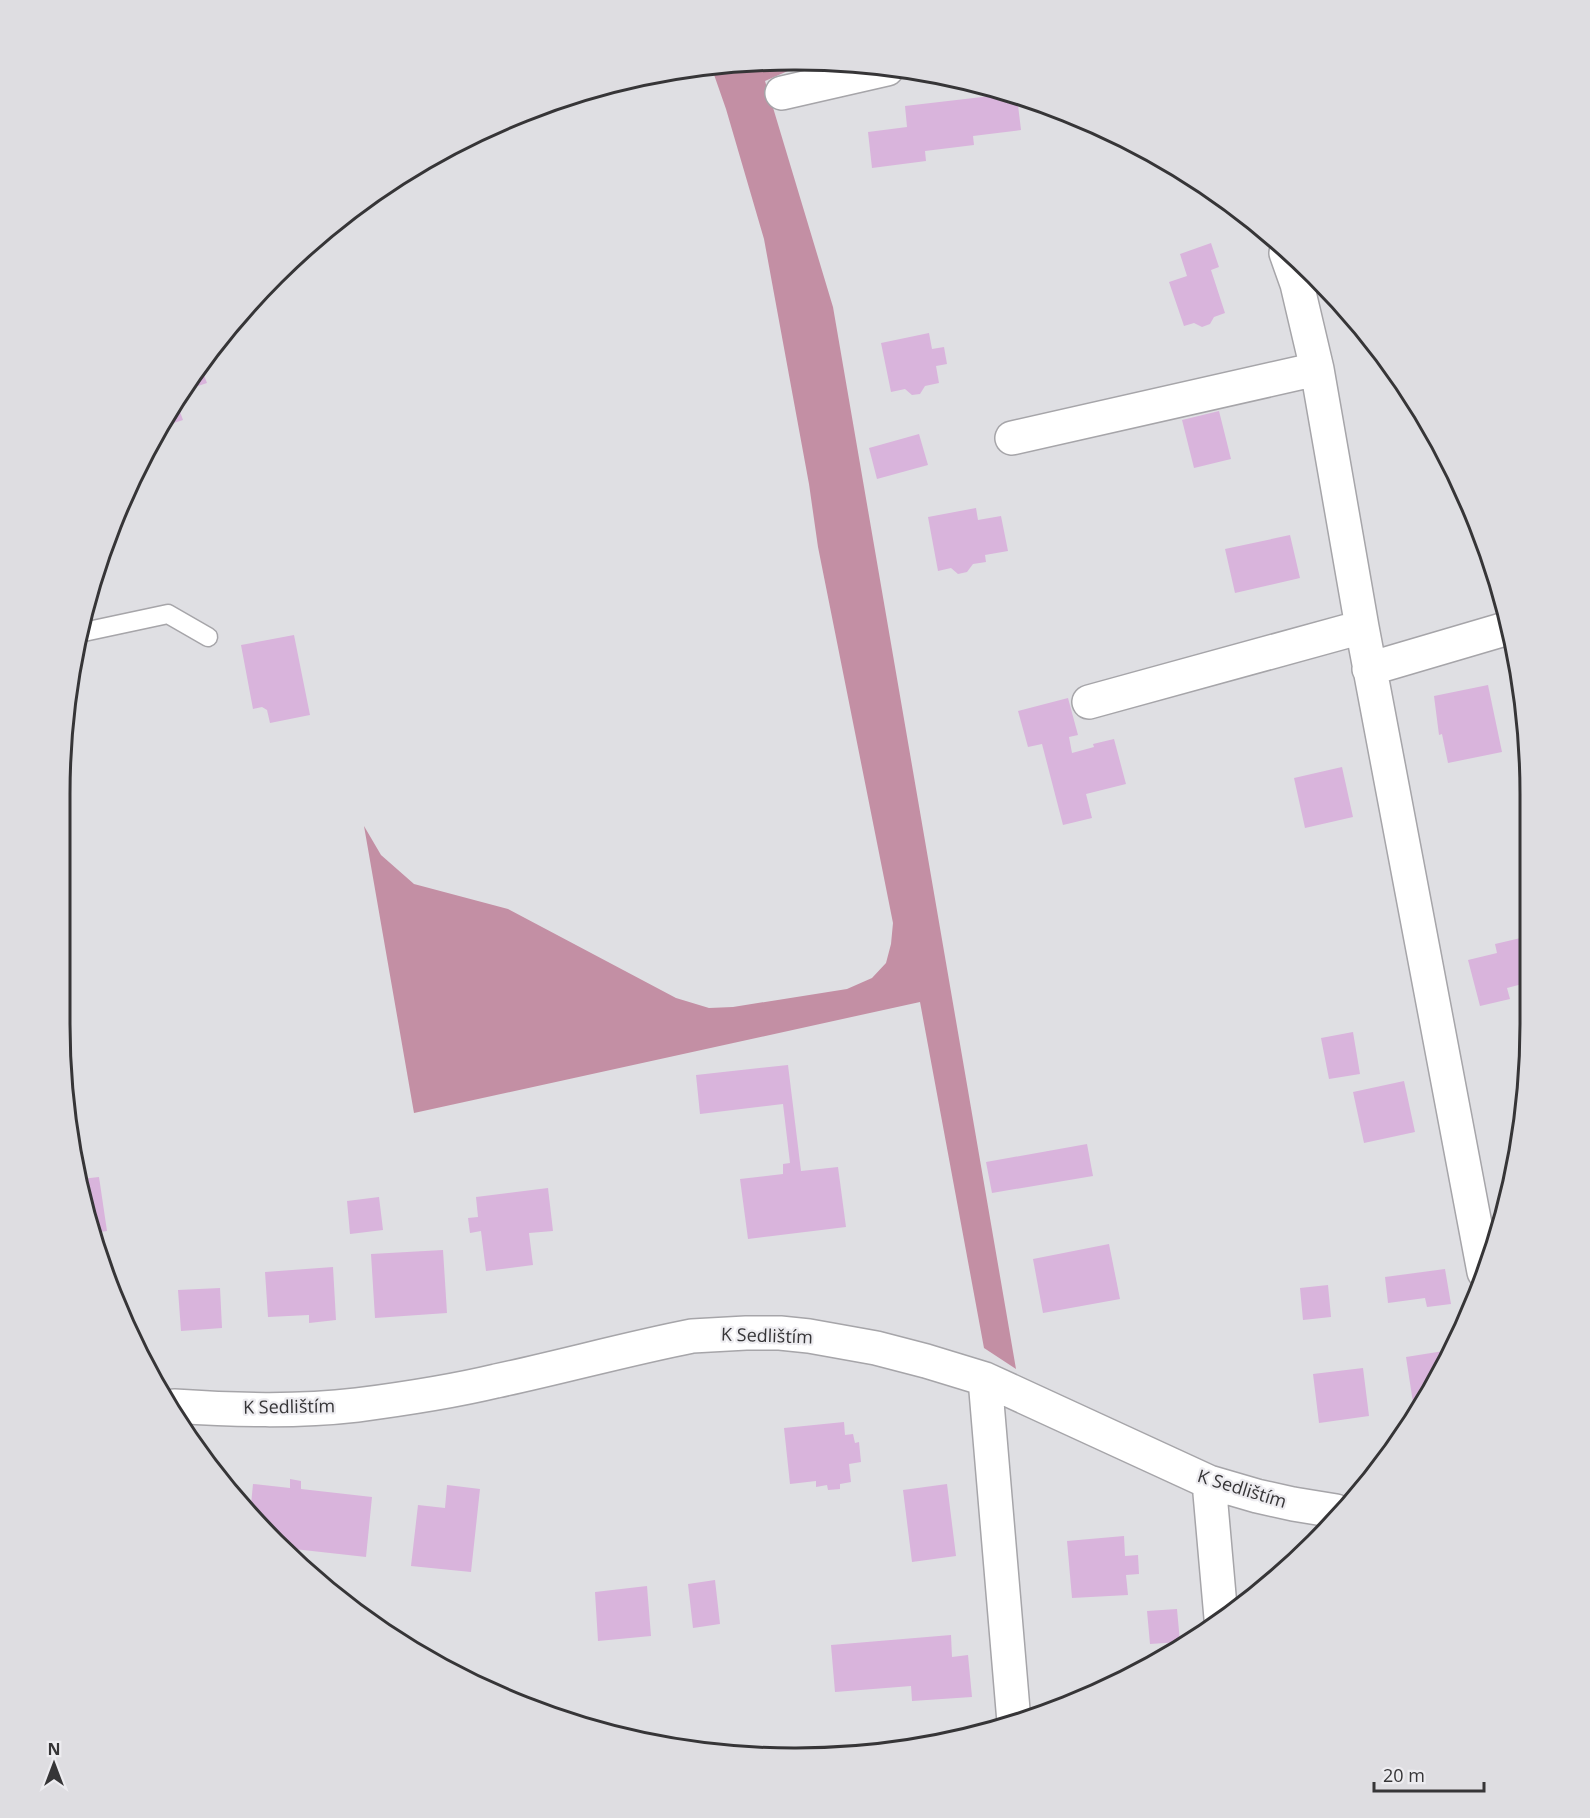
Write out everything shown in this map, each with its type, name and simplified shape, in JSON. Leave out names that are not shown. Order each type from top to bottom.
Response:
[{"type":"street","points":[[782,93],[864,74]]},
{"type":"street","points":[[1291,268],[1317,369],[1362,627],[1481,1256]]},
{"type":"street","points":[[1012,438],[1317,369]]},
{"type":"street","points":[[1089,702],[1362,627]]},
{"type":"street","points":[[1370,669],[1500,630]]},
{"type":"street","name":"K Sedlištím","points":[[181,1406],[301,1409],[355,1405],[495,1382],[692,1336],[718,1333],[780,1333],[838,1341],[926,1361],[985,1379],[1209,1482],[1257,1496],[1331,1510]]},
{"type":"street","points":[[985,1379],[1013,1714]]},
{"type":"street","points":[[1209,1482],[1220,1609]]},
{"type":"lane","points":[[89,631],[168,614],[208,638]]},
{"type":"shaded area","points":[[790,70],[765,81],[833,307],[1016,1369],[984,1348],[920,1002],[414,1113],[364,826],[381,855],[414,884],[508,909],[676,998],[709,1008],[733,1007],[847,989],[872,978],[886,963],[893,923],[818,547],[809,484],[764,239],[714,76]]},
{"type":"building","points":[[987,96],[1018,106],[1021,130],[973,136],[974,145],[925,151],[926,161],[872,168],[868,132],[907,127],[905,106]]},
{"type":"building","points":[[1211,243],[1219,267],[1211,270],[1225,313],[1214,317],[1210,324],[1202,327],[1194,323],[1184,326],[1169,282],[1187,276],[1180,254]]},
{"type":"building","points":[[929,333],[932,349],[944,347],[947,364],[936,366],[939,383],[925,386],[920,394],[912,395],[905,389],[891,392],[881,343]]},
{"type":"building","points":[[204,376],[207,383],[197,386]]},
{"type":"building","points":[[1219,411],[1231,459],[1194,468],[1182,420]]},
{"type":"building","points":[[180,413],[183,420],[174,423]]},
{"type":"building","points":[[919,434],[928,465],[877,479],[869,448]]},
{"type":"building","points":[[976,508],[978,520],[1001,516],[1008,551],[985,555],[986,562],[973,564],[967,572],[958,574],[951,568],[938,571],[928,517]]},
{"type":"building","points":[[1290,535],[1300,578],[1235,593],[1225,549]]},
{"type":"building","points":[[294,635],[310,715],[270,723],[267,710],[262,707],[253,709],[241,645]]},
{"type":"building","points":[[1488,685],[1502,752],[1448,763],[1442,734],[1439,735],[1434,696]]},
{"type":"building","points":[[1068,698],[1078,735],[1069,737],[1072,753],[1094,747],[1093,744],[1114,739],[1126,784],[1086,794],[1092,818],[1063,825],[1042,744],[1028,747],[1018,711]]},
{"type":"building","points":[[1342,767],[1353,817],[1305,828],[1294,778]]},
{"type":"building","points":[[1520,938],[1520,985],[1507,988],[1510,999],[1480,1006],[1468,960],[1497,953],[1495,944]]},
{"type":"building","points":[[1353,1032],[1360,1074],[1329,1079],[1321,1038]]},
{"type":"building","points":[[788,1065],[801,1171],[838,1167],[846,1227],[748,1239],[740,1179],[783,1174],[783,1164],[790,1163],[783,1104],[700,1114],[696,1075]]},
{"type":"building","points":[[1404,1081],[1415,1132],[1364,1143],[1353,1092]]},
{"type":"building","points":[[1087,1144],[1093,1176],[992,1193],[986,1162]]},
{"type":"building","points":[[99,1177],[107,1231],[101,1232],[87,1178]]},
{"type":"building","points":[[548,1188],[553,1231],[529,1233],[533,1265],[486,1271],[481,1231],[470,1233],[468,1218],[478,1217],[476,1197]]},
{"type":"building","points":[[379,1197],[383,1230],[350,1234],[347,1201]]},
{"type":"building","points":[[1109,1244],[1120,1299],[1043,1313],[1033,1259]]},
{"type":"building","points":[[443,1250],[447,1313],[375,1318],[371,1254]]},
{"type":"building","points":[[333,1267],[336,1320],[309,1323],[309,1315],[268,1317],[265,1272]]},
{"type":"building","points":[[1445,1269],[1451,1304],[1427,1307],[1425,1298],[1388,1303],[1385,1277]]},
{"type":"building","points":[[1328,1285],[1331,1317],[1303,1320],[1300,1288]]},
{"type":"building","points":[[220,1288],[222,1328],[181,1331],[178,1290]]},
{"type":"building","points":[[1440,1352],[1413,1400],[1406,1357]]},
{"type":"building","points":[[1363,1368],[1369,1416],[1319,1423],[1313,1374]]},
{"type":"building","points":[[844,1422],[845,1435],[853,1434],[855,1443],[859,1442],[861,1462],[849,1464],[851,1482],[840,1484],[840,1489],[828,1490],[827,1485],[816,1487],[816,1481],[790,1484],[784,1428]]},
{"type":"building","points":[[290,1479],[301,1481],[301,1489],[372,1497],[366,1557],[298,1549],[251,1502],[253,1484],[290,1488]]},
{"type":"building","points":[[947,1484],[956,1556],[912,1562],[903,1490]]},
{"type":"building","points":[[447,1485],[480,1489],[471,1572],[411,1566],[418,1505],[445,1508]]},
{"type":"building","points":[[1124,1536],[1125,1556],[1138,1555],[1139,1574],[1126,1575],[1128,1595],[1072,1598],[1067,1541]]},
{"type":"building","points":[[715,1580],[720,1624],[693,1628],[688,1584]]},
{"type":"building","points":[[647,1586],[651,1636],[598,1641],[595,1592]]},
{"type":"building","points":[[1177,1609],[1179,1636],[1169,1643],[1150,1644],[1147,1611]]},
{"type":"building","points":[[951,1635],[952,1657],[968,1655],[972,1697],[912,1701],[911,1686],[835,1692],[831,1645]]}]
